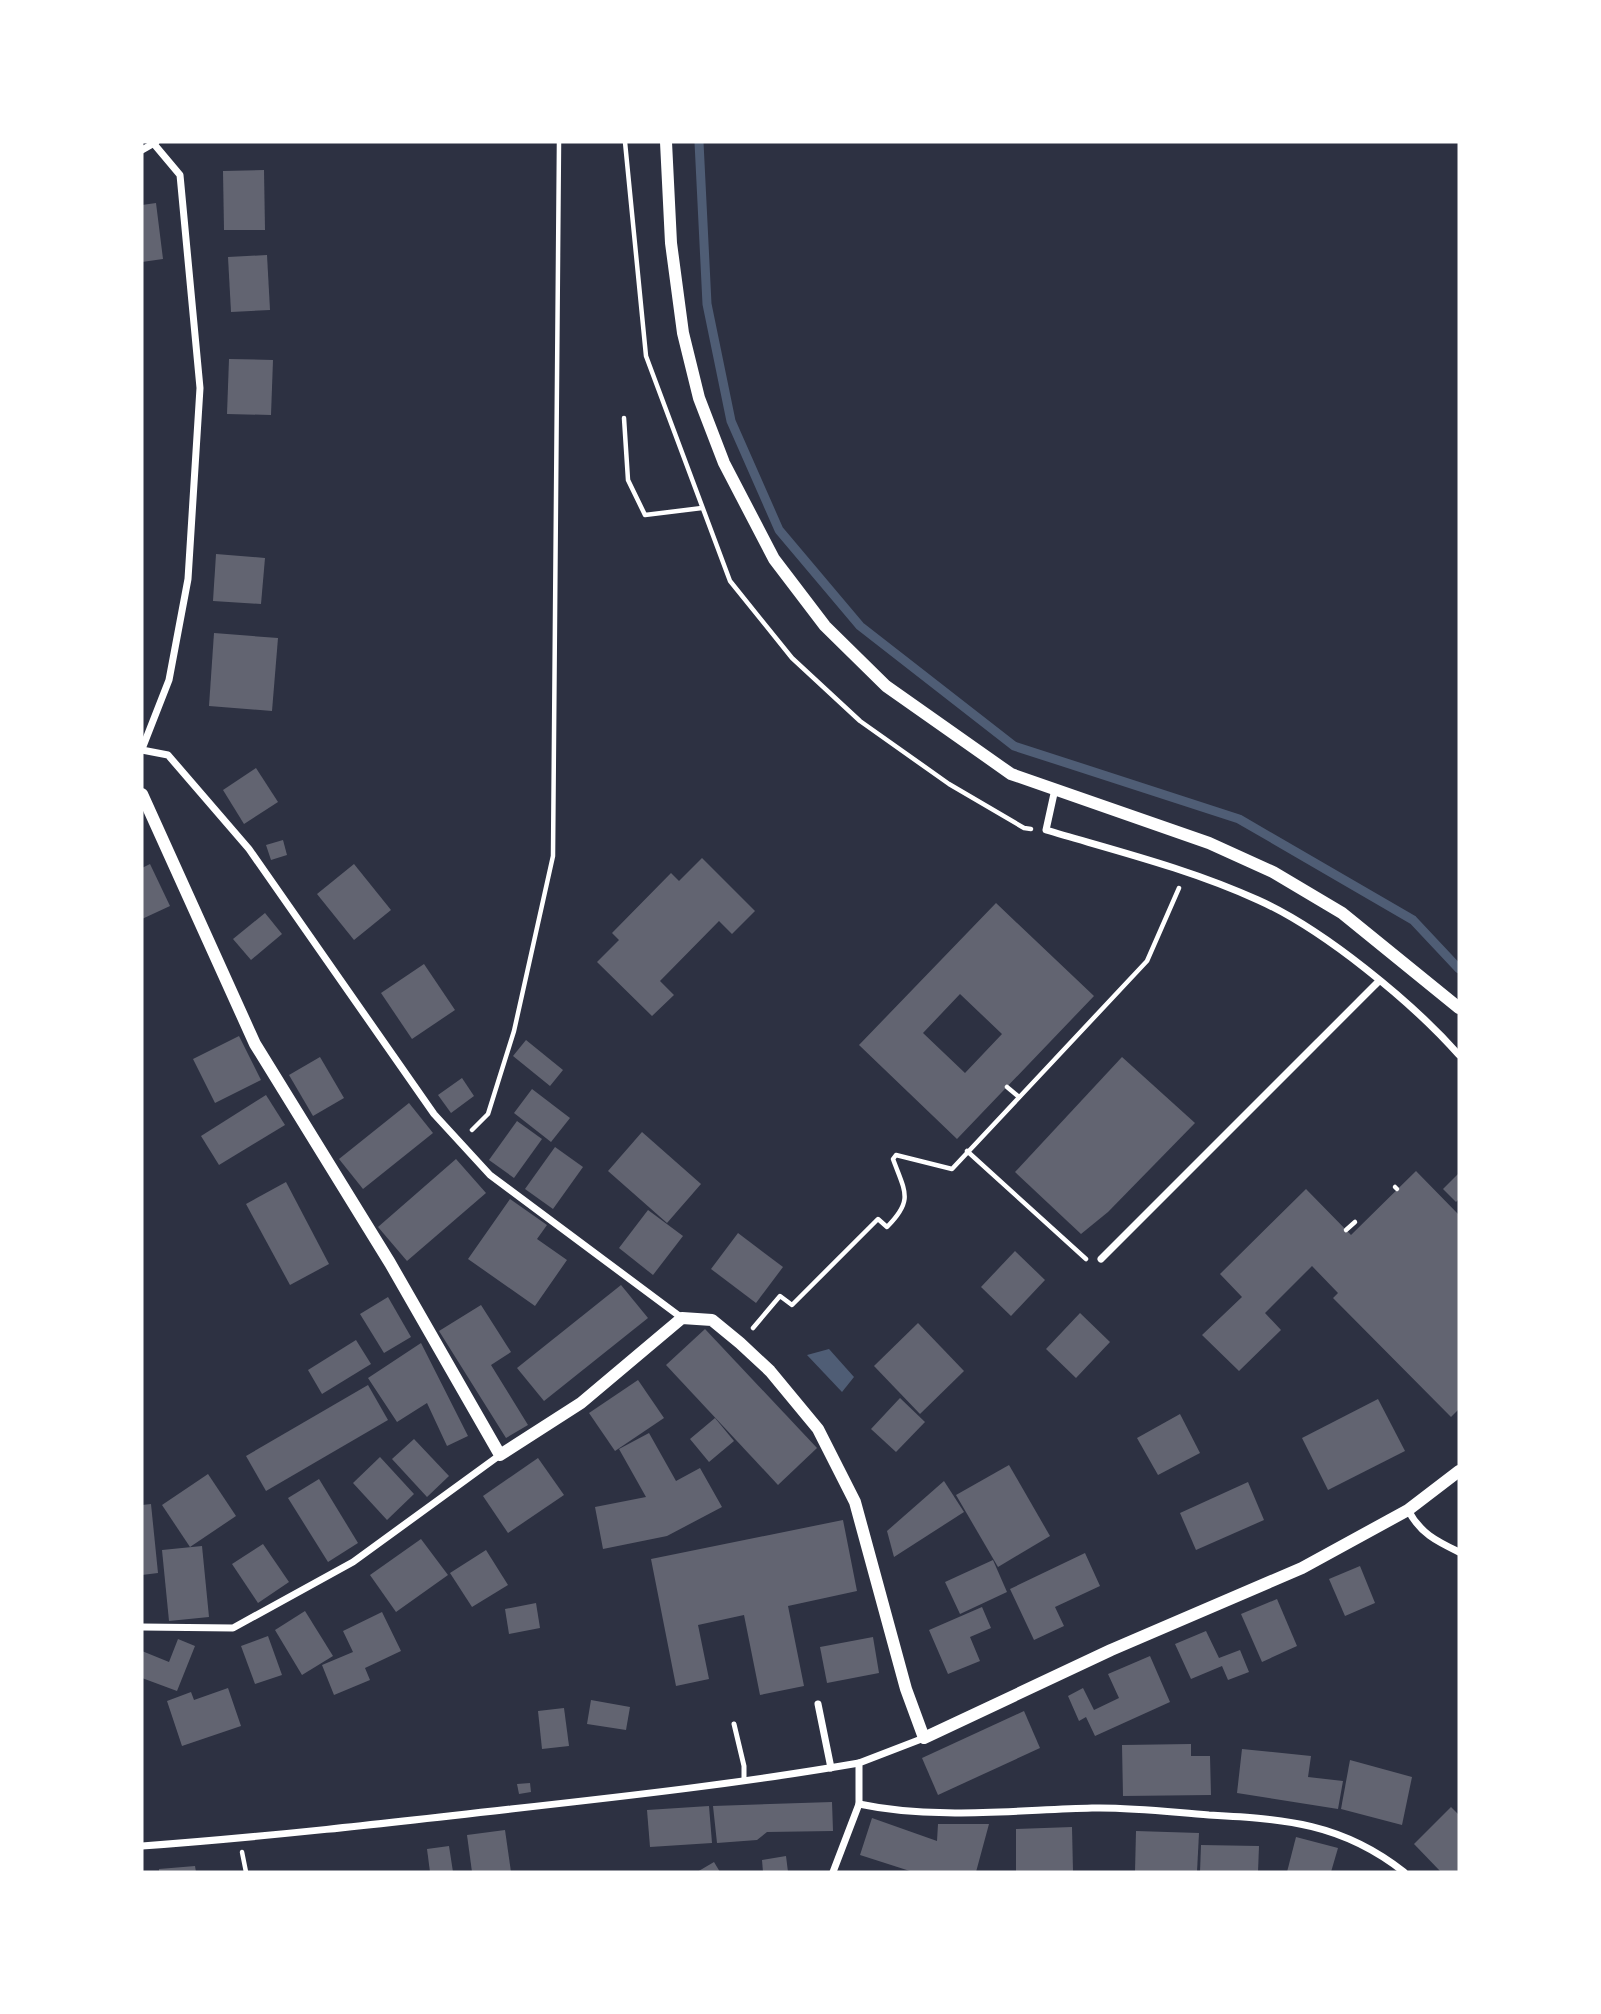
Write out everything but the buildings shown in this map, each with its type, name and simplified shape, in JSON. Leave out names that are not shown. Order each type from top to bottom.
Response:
[{"type":"street","points":[[666,142],[671,243],[683,333],[699,398],[724,463],[774,559],[825,626],[886,686],[1011,774],[1209,843],[1273,872],[1342,913],[1459,1008]]},
{"type":"street","points":[[142,150],[155,143],[180,175],[200,388],[188,579],[169,680],[142,749],[168,755],[249,849],[434,1114],[490,1175],[682,1318],[712,1320],[770,1371],[818,1429],[855,1502],[906,1689],[924,1738]]},
{"type":"street","points":[[1055,789],[1046,830],[1186,871],[1260,901],[1322,939],[1379,981],[1434,1027],[1459,1055]]},
{"type":"street","points":[[142,793],[255,1044],[390,1263],[500,1455]]},
{"type":"street","points":[[1101,1259],[1379,981]]},
{"type":"street","points":[[142,1627],[233,1628],[353,1562],[500,1455],[581,1403],[682,1318]]},
{"type":"street","points":[[142,1846],[352,1828],[678,1790],[859,1763],[924,1738],[1111,1650],[1301,1568],[1408,1510],[1459,1471]]},
{"type":"street","points":[[1408,1510],[1415,1524],[1430,1538],[1459,1552]]},
{"type":"street","points":[[818,1704],[831,1768]]},
{"type":"street","points":[[833,1872],[859,1804],[859,1763]]},
{"type":"street","points":[[859,1804],[893,1811],[1096,1808],[1257,1818],[1320,1827],[1377,1851],[1404,1872]]},
{"type":"lane","points":[[734,1724],[744,1766],[744,1781]]},
{"type":"path","points":[[460,1144],[488,1114],[513,1031],[554,856],[559,142]]},
{"type":"path","points":[[652,395],[661,396]]},
{"type":"path","points":[[624,418],[628,481],[645,515],[702,508]]},
{"type":"path","points":[[740,1343],[780,1296],[792,1305],[878,1219],[887,1227],[903,1211],[905,1192],[892,1159],[896,1155],[952,1169],[1147,961],[1186,871]]},
{"type":"path","points":[[1007,1087],[1019,1097]]},
{"type":"path","points":[[967,1151],[1089,1261],[1101,1259]]},
{"type":"path","points":[[1346,1230],[1355,1222]]},
{"type":"water","points":[[829,1349],[854,1377],[842,1392],[807,1355]]},
{"type":"waterway","points":[[699,142],[707,304],[731,421],[779,530],[860,626],[1014,746],[1239,819],[1413,920],[1459,969]]}]
